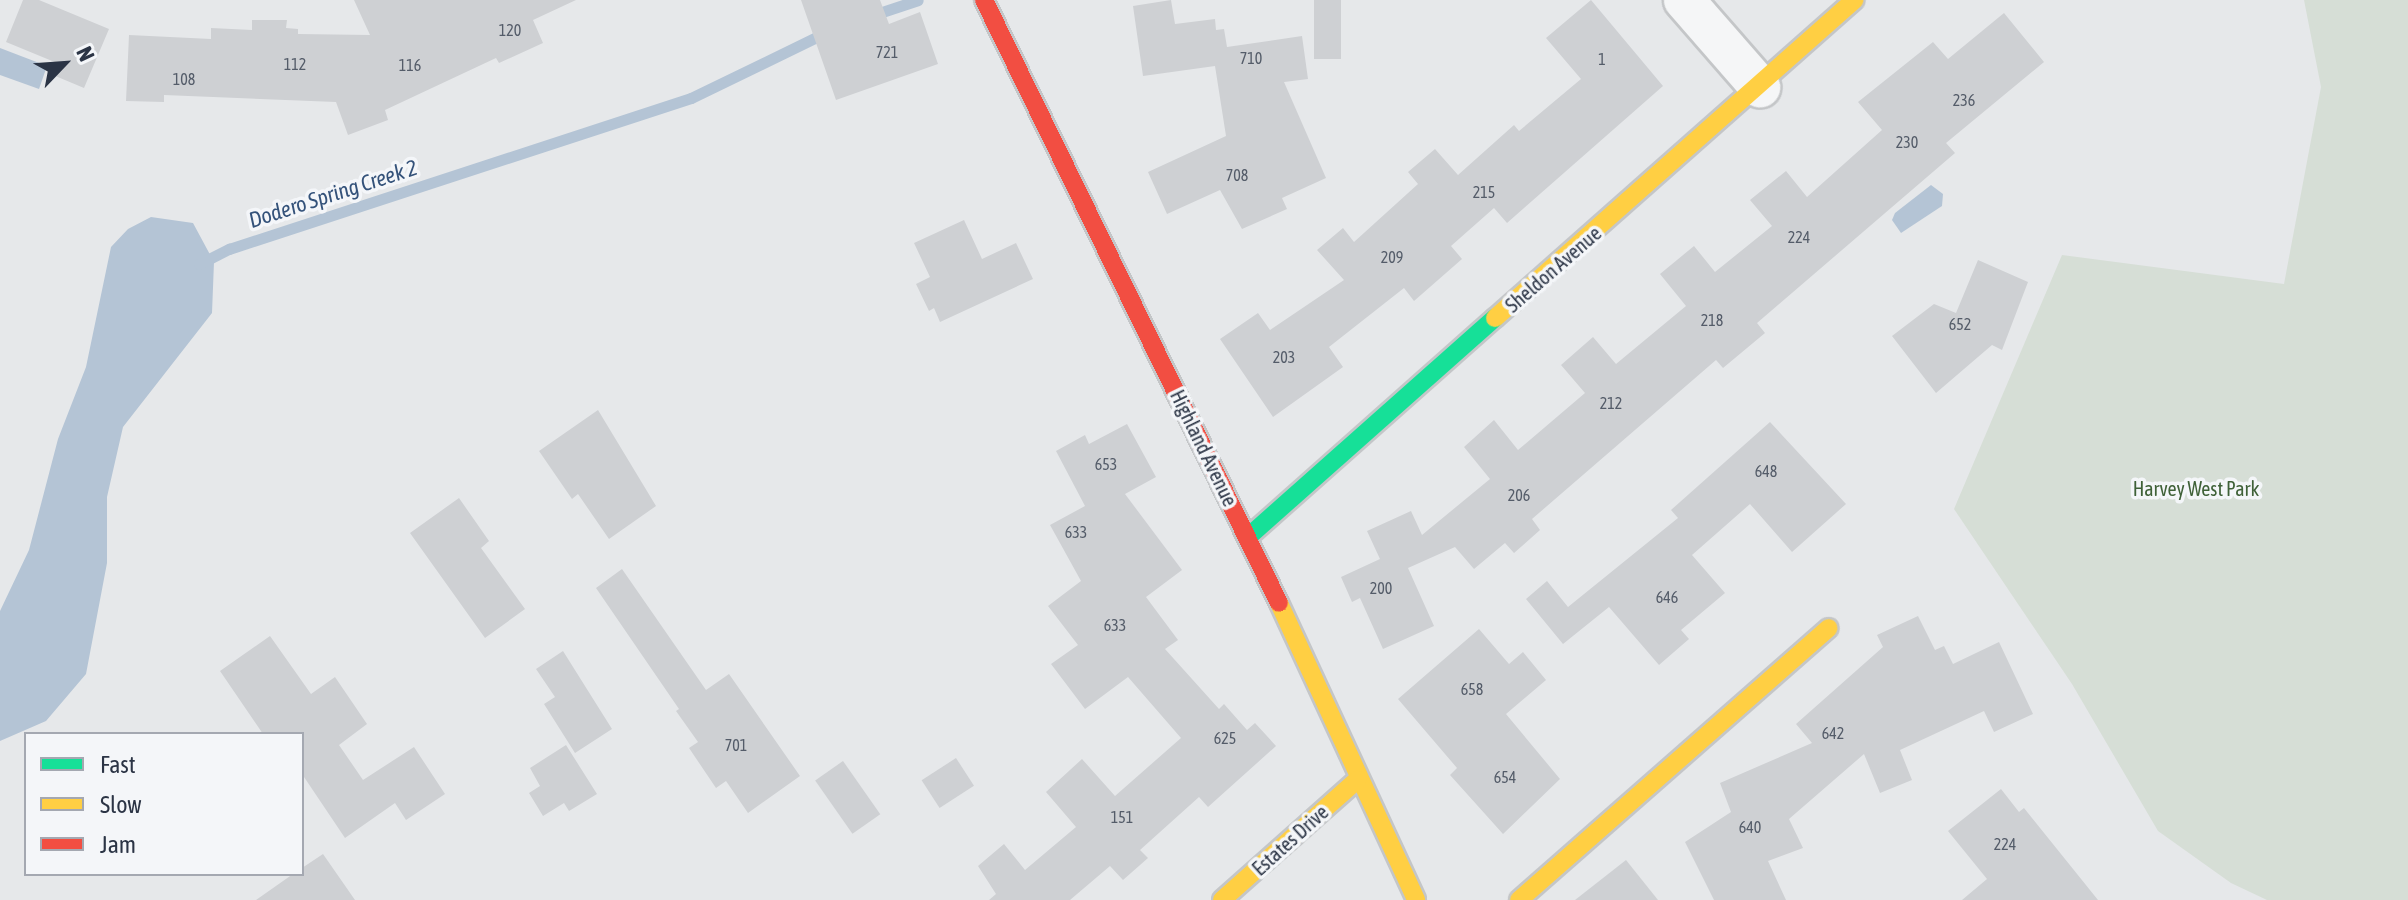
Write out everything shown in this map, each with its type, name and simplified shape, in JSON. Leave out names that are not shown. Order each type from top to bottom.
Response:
[{"type":"street","name":"Highland Avenue","points":[[984,0],[1248,537],[1357,780],[1416,900]]},
{"type":"street","points":[[1684,0],[1760,87]]},
{"type":"street","name":"Sheldon Avenue","points":[[1248,537],[1855,0]]},
{"type":"street","points":[[1519,900],[1829,628]]},
{"type":"street","name":"Estates Drive","points":[[1222,900],[1357,780]]},
{"type":"green space","name":"Harvey West Park","points":[[2304,0],[2408,0],[2408,900],[2267,900],[2231,883],[2158,831],[2072,684],[1954,509],[2062,255],[2284,284],[2321,87]]},
{"type":"water","points":[[0,48],[47,66],[39,89],[0,75]]},
{"type":"water","points":[[1931,185],[1943,194],[1942,206],[1901,233],[1892,220],[1895,213]]},
{"type":"water","points":[[151,217],[193,223],[214,262],[212,313],[123,427],[107,497],[107,563],[86,674],[46,721],[0,741],[0,611],[29,550],[58,439],[86,367],[111,247],[128,229]]},
{"type":"building","points":[[23,0],[39,0],[109,29],[84,88],[53,75],[57,63],[6,42]]},
{"type":"building","points":[[354,0],[576,0],[533,20],[543,43],[499,63],[496,58],[385,110],[388,120],[348,135],[336,102],[164,95],[164,102],[126,101],[129,35],[211,39],[211,28],[252,30],[252,20],[287,20],[286,28],[298,29],[298,34],[370,35]]},
{"type":"building","points":[[801,0],[880,0],[889,24],[920,12],[938,64],[836,100]]},
{"type":"building","points":[[1171,0],[1175,24],[1215,19],[1216,30],[1224,29],[1227,47],[1302,36],[1308,79],[1284,82],[1326,178],[1282,198],[1287,209],[1242,229],[1220,190],[1167,214],[1148,172],[1226,136],[1215,66],[1143,76],[1133,6]]},
{"type":"building","points":[[1314,0],[1341,0],[1341,59],[1314,59]]},
{"type":"building","points":[[1591,0],[1663,86],[1507,223],[1494,208],[1451,246],[1462,259],[1414,301],[1404,288],[1329,347],[1343,367],[1273,417],[1220,339],[1258,313],[1270,330],[1344,280],[1317,250],[1343,228],[1354,242],[1418,184],[1408,172],[1435,149],[1458,175],[1514,125],[1519,131],[1581,79],[1546,38]]},
{"type":"building","points":[[2004,13],[2044,62],[1946,143],[1955,153],[1757,323],[1765,333],[1723,368],[1716,360],[1532,519],[1540,530],[1514,553],[1505,543],[1474,569],[1455,547],[1408,568],[1434,626],[1383,649],[1360,598],[1352,602],[1341,577],[1380,559],[1367,531],[1411,511],[1422,535],[1490,479],[1464,447],[1494,420],[1518,450],[1585,393],[1561,365],[1593,337],[1616,364],[1686,306],[1660,274],[1694,246],[1715,272],[1772,226],[1750,200],[1786,171],[1807,197],[1882,130],[1858,102],[1933,42],[1948,59]]},
{"type":"building","points":[[964,220],[982,259],[1016,243],[1033,279],[940,322],[934,308],[929,311],[916,284],[930,277],[914,243]]},
{"type":"building","points":[[1978,260],[2028,282],[2002,350],[1992,345],[1936,393],[1892,336],[1934,304],[1956,313]]},
{"type":"building","points":[[598,410],[656,506],[609,539],[578,494],[572,499],[539,451]]},
{"type":"building","points":[[1770,422],[1846,504],[1792,552],[1750,504],[1692,555],[1725,593],[1681,630],[1689,639],[1659,665],[1609,607],[1563,644],[1526,599],[1547,581],[1568,607],[1678,518],[1671,510]]},
{"type":"building","points":[[1127,424],[1156,477],[1125,494],[1182,570],[1146,597],[1178,640],[1165,649],[1219,709],[1224,704],[1247,730],[1255,723],[1276,746],[1208,807],[1199,797],[1140,850],[1148,858],[1123,880],[1110,866],[1070,900],[989,900],[996,894],[978,866],[1004,844],[1025,870],[1076,827],[1046,792],[1082,759],[1115,796],[1181,738],[1128,677],[1085,709],[1051,664],[1078,645],[1048,606],[1081,581],[1050,525],[1085,506],[1056,451],[1085,435],[1089,444]]},
{"type":"building","points":[[459,498],[489,541],[481,548],[525,609],[485,638],[410,533]]},
{"type":"building","points":[[622,569],[706,690],[729,674],[800,776],[748,813],[726,781],[716,788],[689,748],[698,742],[676,711],[679,709],[596,588]]},
{"type":"building","points":[[1918,616],[1935,650],[1944,646],[1953,664],[1999,642],[2033,714],[1994,732],[1984,711],[1900,750],[1912,780],[1880,793],[1864,754],[1789,819],[1803,848],[1768,861],[1786,900],[1714,900],[1685,842],[1731,812],[1720,783],[1812,743],[1796,724],[1883,647],[1877,635]]},
{"type":"building","points":[[1479,629],[1509,664],[1523,652],[1546,680],[1506,714],[1560,779],[1503,834],[1450,775],[1457,768],[1398,699]]},
{"type":"building","points":[[270,636],[311,694],[335,677],[367,724],[339,745],[363,780],[414,747],[445,794],[406,820],[395,803],[345,838],[304,777],[304,732],[262,732],[220,671]]},
{"type":"building","points":[[563,651],[612,729],[575,753],[544,704],[555,697],[536,669]]},
{"type":"building","points":[[566,745],[597,794],[569,811],[564,803],[543,816],[529,793],[540,786],[530,768]]},
{"type":"building","points":[[956,758],[974,786],[940,808],[922,780]]},
{"type":"building","points":[[843,761],[880,814],[852,834],[815,781]]},
{"type":"building","points":[[2001,789],[2019,812],[2024,808],[2098,900],[1962,900],[1987,879],[1948,831]]},
{"type":"building","points":[[323,854],[355,900],[256,900],[290,876],[304,876],[304,867]]},
{"type":"building","points":[[1626,860],[1658,900],[1575,900]]},
{"type":"waterway","name":"Dodero Spring Creek 2","points":[[873,15],[918,0]]},
{"type":"waterway","name":"Dodero Spring Creek 2","points":[[199,264],[229,249],[691,98],[827,32]]},
{"type":"traffic: fast","points":[[1248,537],[1495,318]]},
{"type":"traffic: slow","points":[[1495,318],[1855,0]]},
{"type":"traffic: slow","points":[[1279,603],[1416,900]]},
{"type":"traffic: slow","points":[[1519,900],[1829,628]]},
{"type":"traffic: slow","points":[[1222,900],[1357,780]]},
{"type":"traffic: jam","points":[[984,0],[1279,603]]}]
